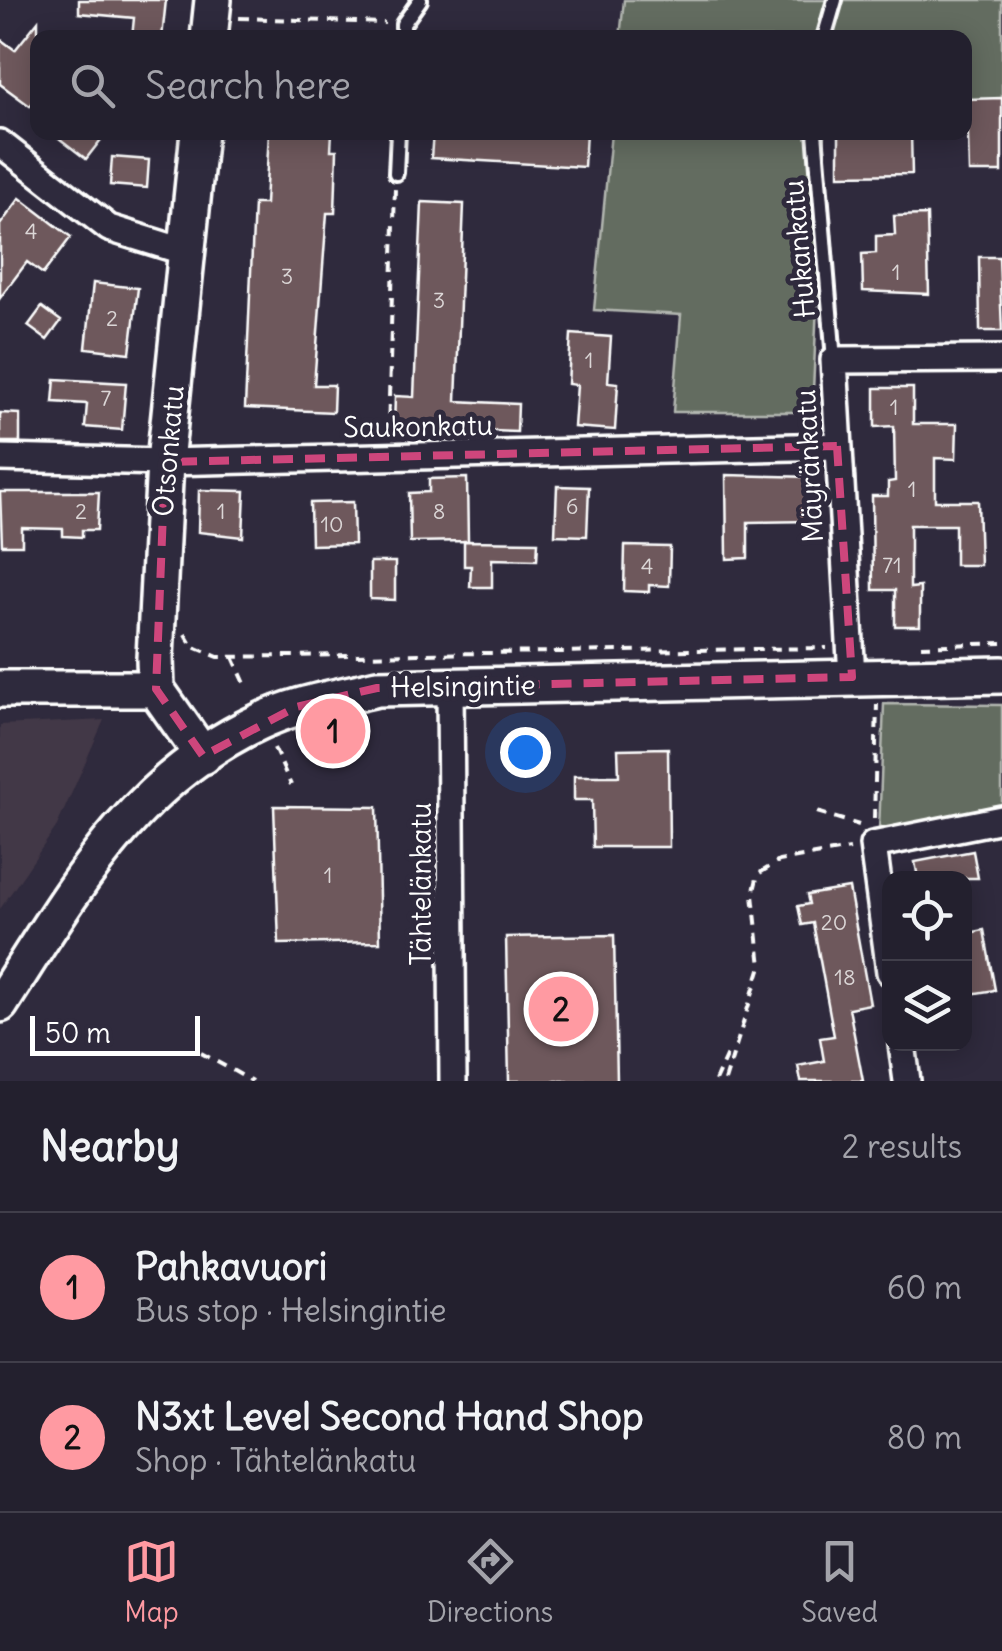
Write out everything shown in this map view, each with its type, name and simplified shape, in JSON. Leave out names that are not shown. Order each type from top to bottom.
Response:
[{"type":"main road","name":"Otsonkatu","points":[[156,688],[166,462],[198,140]]},
{"type":"main road","name":"Helsingintie","points":[[0,1004],[100,849],[148,800],[219,742],[296,707],[377,688],[860,667],[1002,675]]},
{"type":"main road","points":[[0,689],[156,688],[202,756]]},
{"type":"street","points":[[0,143],[108,228],[186,252]]},
{"type":"street","name":"Mäyränkatu","points":[[860,667],[837,446],[834,360],[1002,359]]},
{"type":"street","name":"Saukonkatu","points":[[0,458],[166,462],[837,446]]},
{"type":"street","name":"Tähtelänkatu","points":[[450,687],[453,1081]]},
{"type":"street","points":[[889,961],[873,837],[1002,819]]},
{"type":"street","points":[[903,1051],[907,1081]]},
{"type":"lane","points":[[404,30],[420,0]]},
{"type":"lane","points":[[826,30],[835,0]]},
{"type":"lane","points":[[396,173],[398,140]]},
{"type":"lane","name":"Hukankatu","points":[[816,140],[834,360]]},
{"type":"path","points":[[226,9],[395,30]]},
{"type":"path","points":[[387,456],[396,173]]},
{"type":"path","points":[[183,630],[192,646],[218,658],[860,667],[873,837]]},
{"type":"path","points":[[912,646],[1002,643]]},
{"type":"path","points":[[234,657],[247,688]]},
{"type":"path","points":[[274,748],[291,785]]},
{"type":"path","points":[[817,812],[873,837]]},
{"type":"path","points":[[725,1081],[760,966],[754,895],[758,874],[779,861],[873,837]]},
{"type":"path","points":[[715,1081],[734,1042]]},
{"type":"path","points":[[201,1053],[252,1081]]},
{"type":"highlighted area","points":[[837,446],[852,677],[377,688],[296,707],[203,756],[156,689],[165,462]]},
{"type":"shaded area","points":[[624,0],[1002,0],[1002,101],[972,99],[972,30],[621,30]]},
{"type":"shaded area","points":[[610,140],[825,140],[812,412],[673,412],[681,315],[594,310]]},
{"type":"shaded area","points":[[884,704],[1002,705],[1002,809],[879,831]]},
{"type":"shaded area","points":[[104,720],[57,826],[0,909],[0,725]]},
{"type":"building","points":[[79,0],[166,0],[163,30],[133,30],[134,18],[79,13]]},
{"type":"building","points":[[30,31],[30,106],[0,84],[0,39],[15,50]]},
{"type":"building","points":[[1002,98],[1002,172],[969,172],[972,99]]},
{"type":"building","points":[[61,140],[101,140],[86,159]]},
{"type":"building","points":[[269,140],[332,140],[331,150],[337,150],[335,213],[327,213],[314,385],[334,385],[333,412],[245,408],[254,204],[265,204]]},
{"type":"building","points":[[432,140],[586,140],[584,167],[431,158]]},
{"type":"building","points":[[839,140],[911,140],[912,174],[839,175]]},
{"type":"building","points":[[112,157],[149,160],[147,188],[110,185]]},
{"type":"building","points":[[20,198],[71,237],[43,274],[27,262],[0,298],[0,225]]},
{"type":"building","points":[[422,202],[464,204],[456,401],[518,404],[517,432],[394,427],[395,396],[414,397]]},
{"type":"building","points":[[927,215],[929,294],[863,291],[862,254],[876,253],[876,236],[895,235],[894,216]]},
{"type":"building","points":[[979,257],[999,257],[1002,331],[980,331]]},
{"type":"building","points":[[93,283],[138,288],[130,353],[86,348]]},
{"type":"building","points":[[42,307],[61,321],[47,340],[28,326]]},
{"type":"building","points":[[571,334],[611,337],[608,382],[618,383],[615,430],[574,427],[577,385],[568,384]]},
{"type":"building","points":[[55,379],[126,383],[122,430],[85,427],[87,404],[53,402]]},
{"type":"building","points":[[875,388],[913,388],[913,424],[957,424],[956,459],[935,458],[935,501],[978,501],[980,565],[955,565],[955,525],[910,525],[910,588],[920,587],[920,626],[895,626],[895,590],[873,590],[872,496],[888,496],[888,482],[895,481],[894,426],[875,427]]},
{"type":"building","points":[[0,413],[20,414],[20,442],[0,442]]},
{"type":"building","points":[[726,475],[813,477],[813,521],[748,522],[748,558],[727,559]]},
{"type":"building","points":[[467,478],[468,541],[410,542],[409,493],[429,492],[429,479]]},
{"type":"building","points":[[557,486],[589,487],[587,536],[555,535]]},
{"type":"building","points":[[199,490],[245,491],[243,537],[198,532]]},
{"type":"building","points":[[0,492],[99,492],[97,530],[82,530],[82,537],[63,536],[63,529],[22,528],[22,545],[2,545]]},
{"type":"building","points":[[353,502],[354,544],[311,545],[310,503]]},
{"type":"building","points":[[464,541],[538,542],[537,560],[492,559],[492,587],[470,587],[471,566],[464,566]]},
{"type":"building","points":[[625,546],[670,547],[669,586],[649,585],[649,592],[624,591]]},
{"type":"building","points":[[370,562],[395,562],[395,600],[370,599]]},
{"type":"building","points":[[668,748],[669,847],[593,847],[592,800],[574,800],[574,776],[619,776],[618,749]]},
{"type":"building","points":[[274,806],[377,807],[380,942],[279,944]]},
{"type":"building","points":[[973,851],[978,878],[972,878],[972,871],[917,871],[915,862]]},
{"type":"building","points":[[849,888],[870,1004],[849,1008],[863,1081],[801,1081],[798,1066],[824,1061],[820,1038],[834,1036],[813,923],[802,925],[798,906],[809,904],[807,895]]},
{"type":"building","points":[[984,930],[995,990],[972,994],[972,932]]},
{"type":"building","points":[[614,935],[617,1081],[509,1081],[506,937]]},
{"type":"place","name":"Pahkavuori","points":[[333,731]]},
{"type":"place","name":"N3xt Level Second Hand Shop","points":[[561,1009]]}]
